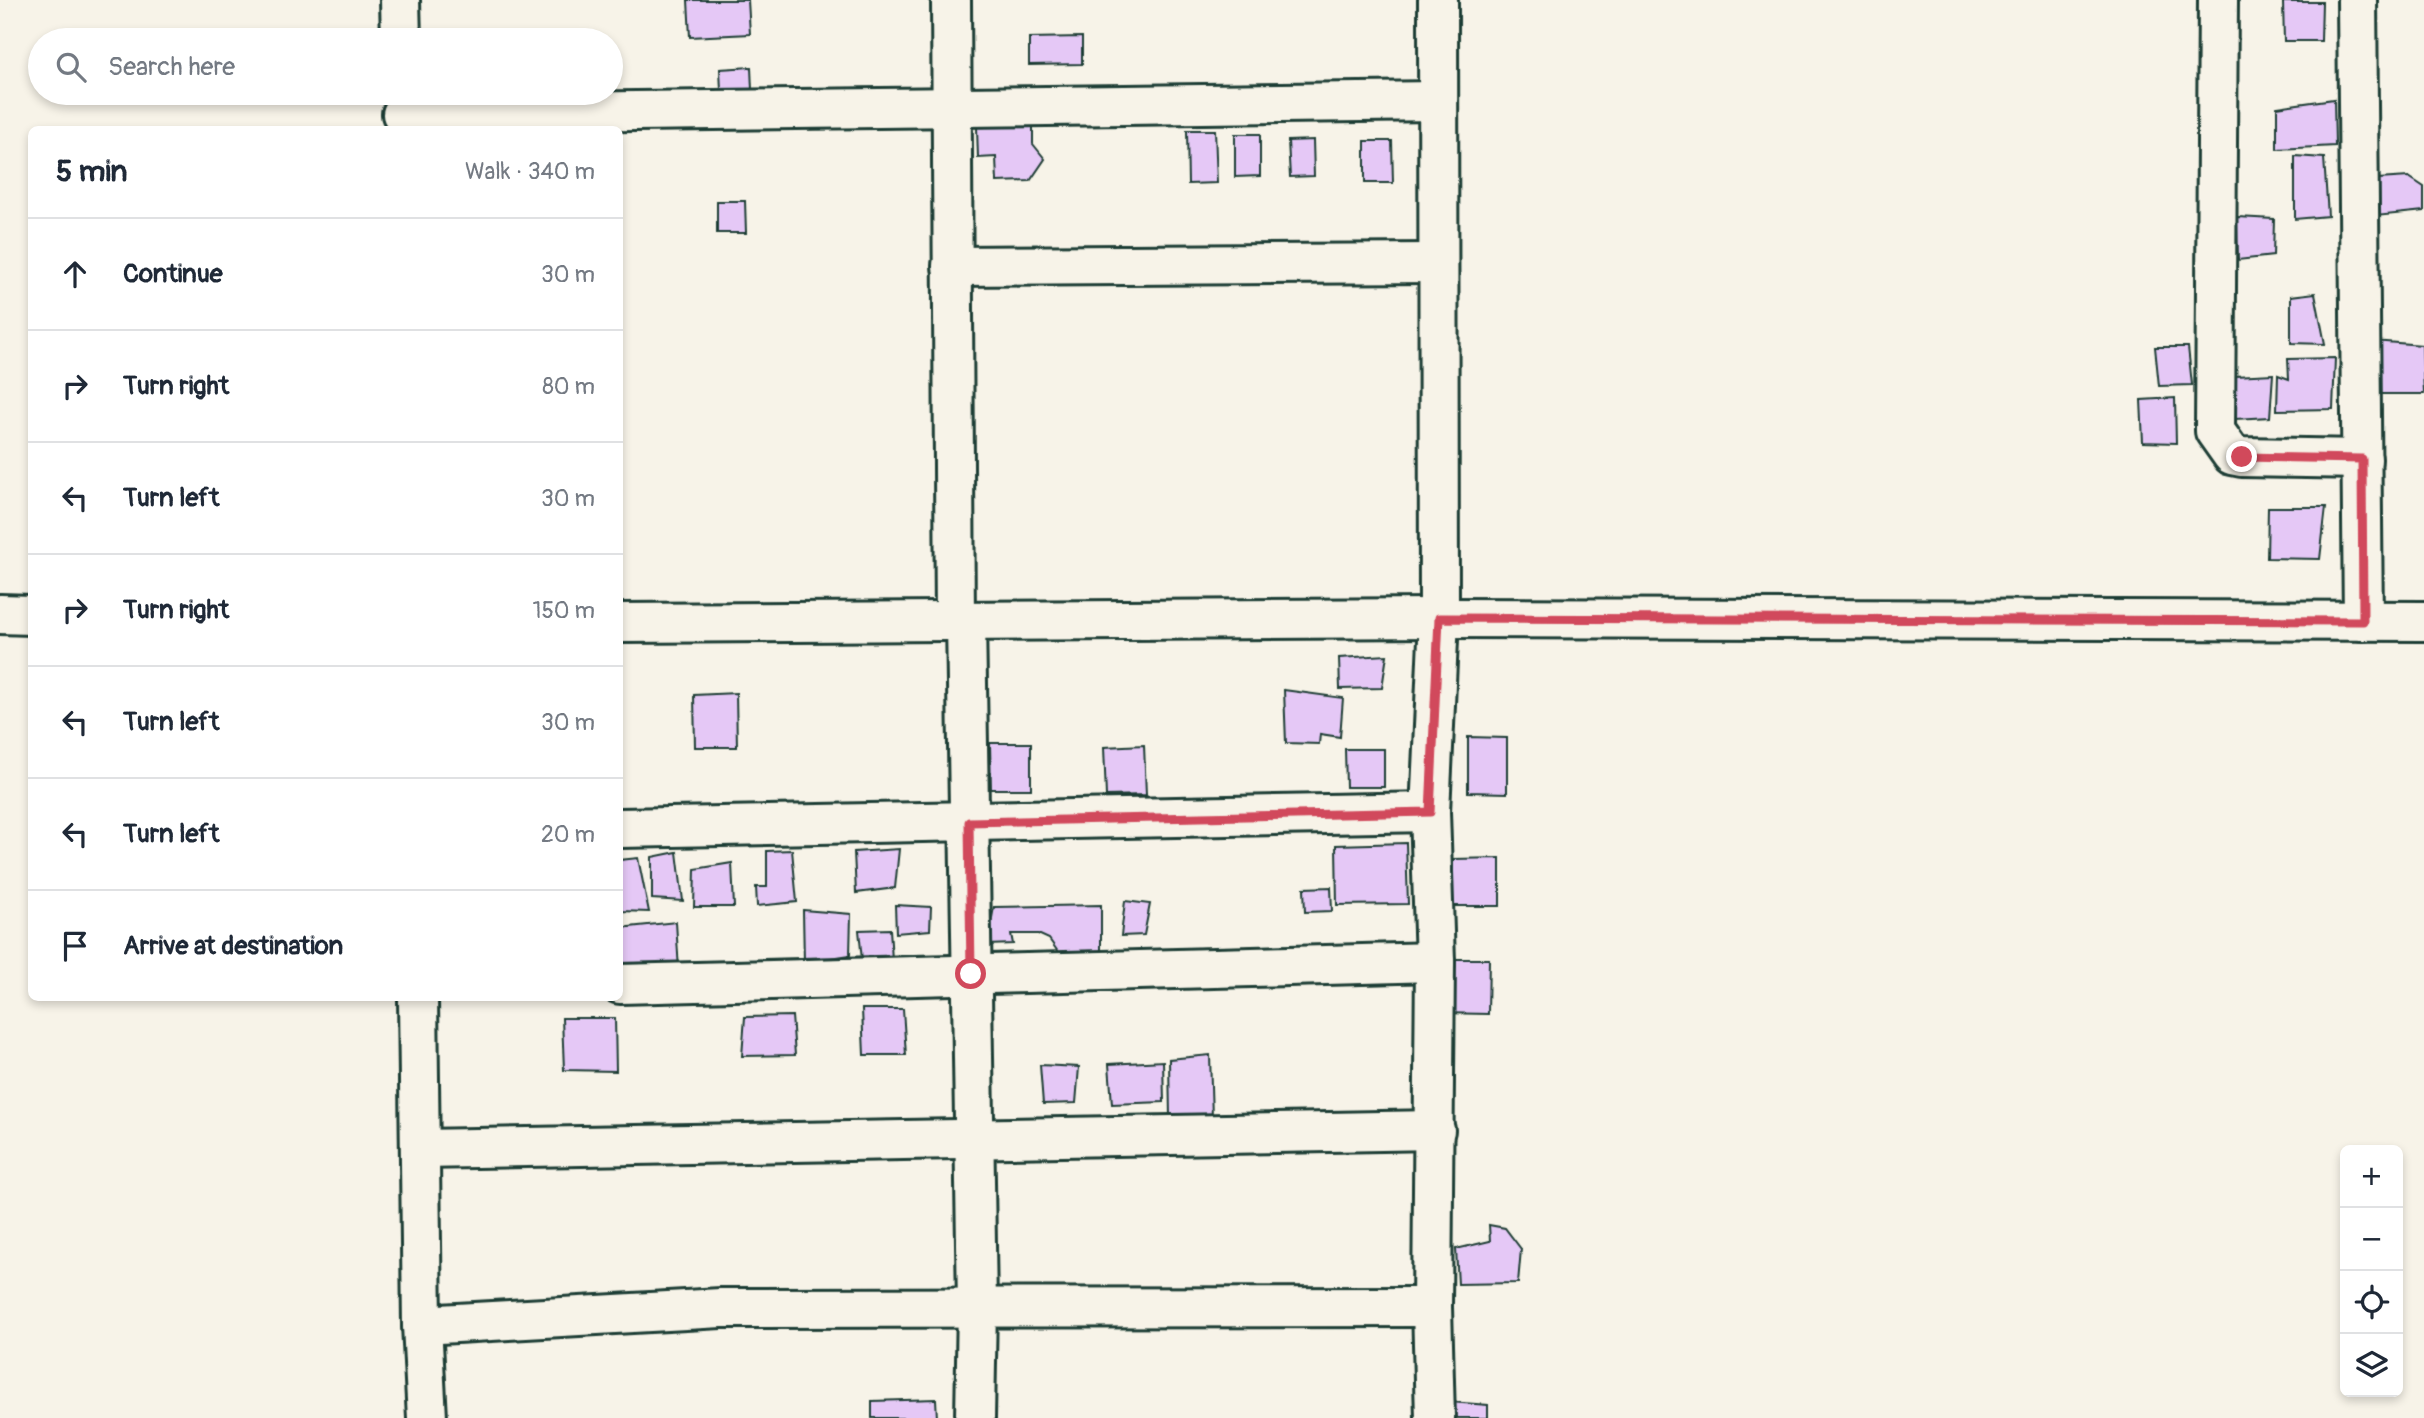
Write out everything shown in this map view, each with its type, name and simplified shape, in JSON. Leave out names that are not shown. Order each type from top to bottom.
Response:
[{"type":"street","points":[[400,0],[401,28]]},
{"type":"street","points":[[951,0],[952,265],[960,621],[969,822],[977,1306],[975,1418]]},
{"type":"street","points":[[1435,1418],[1432,1307],[1435,962],[1430,812],[1439,618],[1438,0]]},
{"type":"street","points":[[2218,0],[2215,431],[2232,455],[2242,457],[2362,459]]},
{"type":"street","points":[[2357,0],[2363,621]]},
{"type":"street","points":[[402,112],[1438,101]]},
{"type":"street","points":[[952,265],[1437,263]]},
{"type":"street","points":[[0,614],[28,615]]},
{"type":"street","points":[[623,623],[1439,618],[2424,621]]},
{"type":"street","points":[[623,828],[1430,812]]},
{"type":"street","points":[[623,984],[1435,962]]},
{"type":"street","points":[[418,1001],[422,1325],[427,1418]]},
{"type":"street","points":[[421,1149],[1435,1130]]},
{"type":"street","points":[[422,1325],[721,1308],[1432,1307]]},
{"type":"building","points":[[688,0],[748,0],[750,34],[690,37]]},
{"type":"building","points":[[2283,2],[2322,2],[2321,41],[2284,41]]},
{"type":"building","points":[[1082,37],[1082,64],[1029,65],[1029,38]]},
{"type":"building","points":[[751,67],[752,90],[721,91],[720,69]]},
{"type":"building","points":[[2334,99],[2335,146],[2277,149],[2277,107]]},
{"type":"building","points":[[1033,126],[1033,144],[1045,159],[1030,181],[997,182],[996,157],[978,158],[977,127]]},
{"type":"building","points":[[1187,130],[1215,130],[1217,183],[1188,184]]},
{"type":"building","points":[[1235,134],[1260,134],[1260,176],[1235,177]]},
{"type":"building","points":[[1313,140],[1314,176],[1290,177],[1288,141]]},
{"type":"building","points":[[1365,141],[1392,141],[1393,183],[1365,183]]},
{"type":"building","points":[[2295,156],[2324,158],[2328,216],[2295,219]]},
{"type":"building","points":[[2409,177],[2424,187],[2424,211],[2376,216],[2378,179]]},
{"type":"building","points":[[717,201],[745,201],[746,233],[717,233]]},
{"type":"building","points":[[2237,217],[2274,219],[2273,256],[2238,260]]},
{"type":"building","points":[[2315,293],[2325,344],[2291,343],[2291,296]]},
{"type":"building","points":[[2373,341],[2422,345],[2424,394],[2374,394]]},
{"type":"building","points":[[2155,347],[2188,347],[2192,385],[2159,386]]},
{"type":"building","points":[[2335,358],[2333,409],[2277,410],[2278,375],[2289,379],[2288,359]]},
{"type":"building","points":[[2273,374],[2270,417],[2235,419],[2234,376]]},
{"type":"building","points":[[2175,398],[2176,443],[2143,442],[2141,400]]},
{"type":"building","points":[[2268,507],[2326,507],[2320,559],[2267,558]]},
{"type":"building","points":[[1387,655],[1382,688],[1340,689],[1339,658]]},
{"type":"building","points":[[1284,690],[1343,698],[1340,737],[1320,734],[1319,744],[1286,743]]},
{"type":"building","points":[[736,693],[737,747],[695,747],[694,695]]},
{"type":"building","points":[[1468,737],[1507,738],[1507,793],[1468,792]]},
{"type":"building","points":[[990,743],[1031,743],[1031,789],[991,789]]},
{"type":"building","points":[[1144,745],[1146,795],[1106,796],[1104,747]]},
{"type":"building","points":[[1345,749],[1384,749],[1384,787],[1346,787]]},
{"type":"building","points":[[1406,843],[1408,904],[1337,905],[1336,845]]},
{"type":"building","points":[[899,849],[895,888],[856,893],[854,852]]},
{"type":"building","points":[[792,850],[797,902],[757,906],[756,887],[767,887],[767,851]]},
{"type":"building","points":[[677,852],[683,901],[652,899],[652,857]]},
{"type":"building","points":[[638,858],[649,912],[623,911],[623,860]]},
{"type":"building","points":[[1500,858],[1500,906],[1453,906],[1453,859]]},
{"type":"building","points":[[732,863],[734,907],[694,907],[695,869]]},
{"type":"building","points":[[1331,887],[1332,911],[1305,912],[1304,888]]},
{"type":"building","points":[[1125,901],[1150,904],[1144,935],[1121,936]]},
{"type":"building","points":[[895,905],[931,907],[930,930],[896,933]]},
{"type":"building","points":[[1101,905],[1101,953],[1061,956],[1049,939],[1038,934],[1011,934],[1013,944],[987,945],[994,907]]},
{"type":"building","points":[[803,910],[851,914],[850,955],[804,962]]},
{"type":"building","points":[[676,922],[679,970],[623,965],[623,928]]},
{"type":"building","points":[[890,929],[892,960],[862,960],[859,930]]},
{"type":"building","points":[[1441,959],[1489,959],[1488,1014],[1440,1013]]},
{"type":"building","points":[[862,1009],[903,1009],[906,1055],[864,1055]]},
{"type":"building","points":[[792,1016],[795,1055],[742,1056],[745,1017]]},
{"type":"building","points":[[562,1018],[615,1018],[616,1071],[564,1070]]},
{"type":"building","points":[[1210,1055],[1212,1118],[1170,1119],[1169,1059]]},
{"type":"building","points":[[1163,1061],[1164,1102],[1112,1104],[1109,1064]]},
{"type":"building","points":[[1040,1065],[1079,1067],[1076,1103],[1043,1104]]},
{"type":"building","points":[[1489,1225],[1505,1228],[1521,1249],[1518,1283],[1458,1284],[1456,1249],[1490,1241]]},
{"type":"building","points":[[936,1399],[937,1418],[872,1418],[872,1401]]},
{"type":"building","points":[[1450,1402],[1488,1405],[1488,1418],[1451,1418]]},
{"type":"route","points":[[971,974],[969,822],[1430,812],[1439,618],[2363,621],[2362,459],[2242,457]]}]
